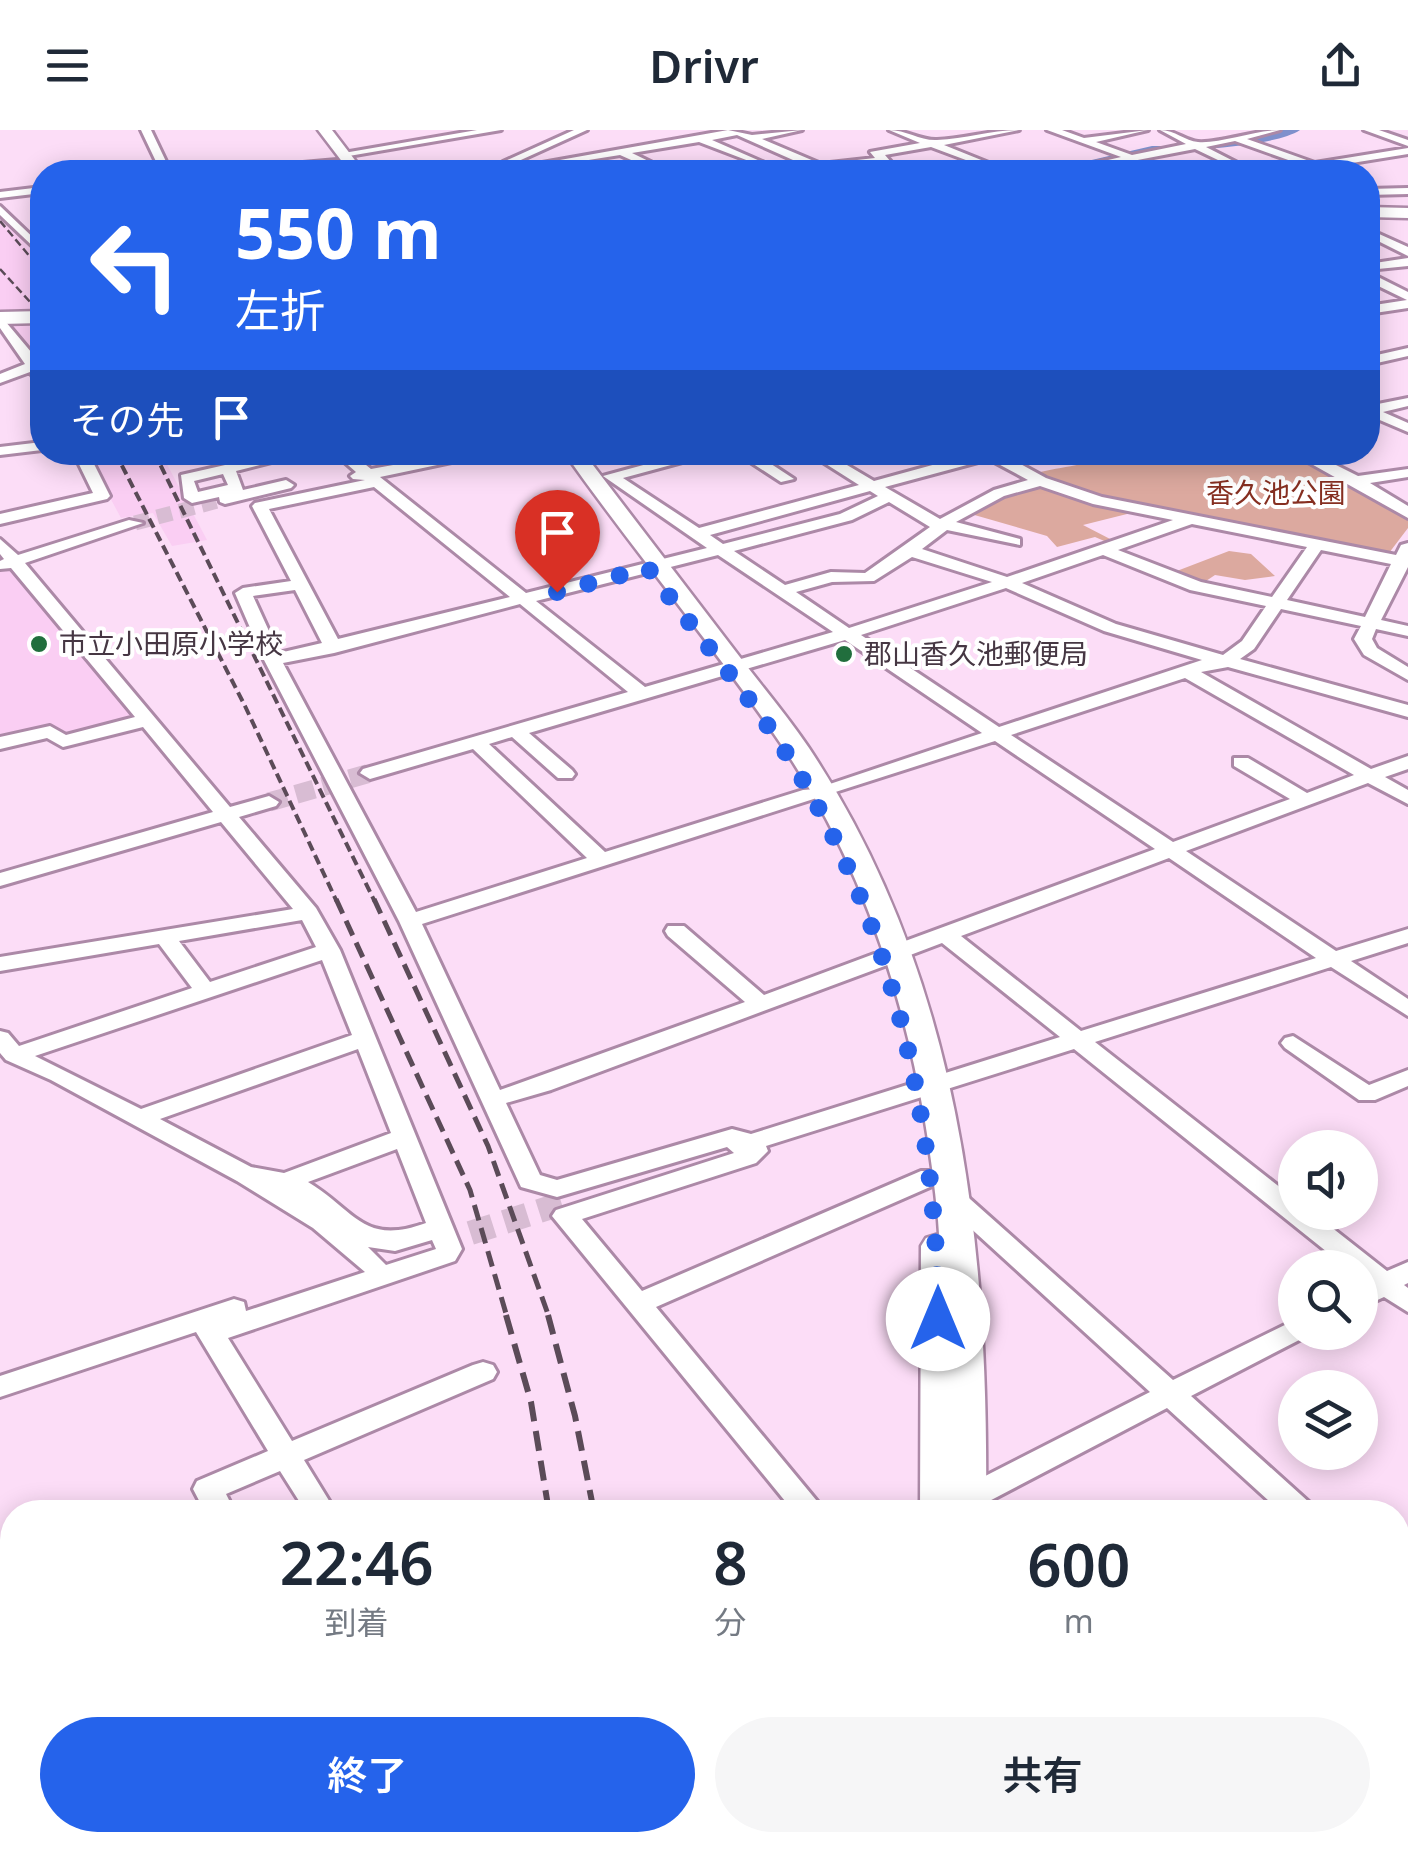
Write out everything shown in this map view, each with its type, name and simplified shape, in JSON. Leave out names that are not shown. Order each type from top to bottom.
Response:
[{"type":"highway","points":[[1380,213],[1408,214]]},
{"type":"highway","points":[[0,318],[30,318]]},
{"type":"main road","points":[[312,130],[338,160]]},
{"type":"main road","points":[[325,130],[340,160]]},
{"type":"main road","points":[[571,465],[732,667],[817,793],[862,904],[890,955],[926,1087],[941,1187],[938,1242],[950,1500]]},
{"type":"main road","points":[[582,465],[654,566]]},
{"type":"street","points":[[146,130],[160,160]]},
{"type":"street","points":[[355,160],[496,130]]},
{"type":"street","points":[[754,137],[798,130]]},
{"type":"street","points":[[894,130],[974,160]]},
{"type":"street","points":[[887,160],[874,154],[1014,130]]},
{"type":"street","points":[[1052,130],[1131,158]]},
{"type":"street","points":[[1084,140],[1143,130]]},
{"type":"street","points":[[1165,130],[1226,160]]},
{"type":"street","points":[[1212,130],[1297,160]]},
{"type":"street","points":[[1121,160],[1275,130]]},
{"type":"street","points":[[1370,130],[1408,143]]},
{"type":"street","points":[[512,160],[578,131],[639,160]]},
{"type":"street","points":[[572,160],[736,131],[812,160]]},
{"type":"street","points":[[940,132],[960,139]]},
{"type":"street","points":[[773,134],[791,142]]},
{"type":"street","points":[[702,138],[749,160]]},
{"type":"street","points":[[644,148],[672,160]]},
{"type":"street","points":[[700,154],[727,149]]},
{"type":"street","points":[[1351,160],[1408,151]]},
{"type":"street","points":[[1380,190],[1408,191]]},
{"type":"street","points":[[0,195],[30,191]]},
{"type":"street","points":[[0,209],[30,240]]},
{"type":"street","points":[[1380,238],[1408,252]]},
{"type":"street","points":[[1380,266],[1408,262]]},
{"type":"street","points":[[1380,284],[1408,301]]},
{"type":"street","points":[[1380,307],[1408,301]]},
{"type":"street","points":[[0,318],[30,358]]},
{"type":"street","points":[[1380,359],[1408,352]]},
{"type":"street","points":[[1380,362],[1408,370]]},
{"type":"street","points":[[2,371],[30,366]]},
{"type":"street","points":[[1380,408],[1408,402]]},
{"type":"street","points":[[1380,415],[1408,428]]},
{"type":"street","points":[[2,441],[30,444]]},
{"type":"street","points":[[0,518],[102,496],[86,465]]},
{"type":"street","points":[[205,465],[209,473]]},
{"type":"street","points":[[228,470],[237,488],[192,498],[186,478],[249,465]]},
{"type":"street","points":[[356,465],[642,694]]},
{"type":"street","points":[[334,648],[260,506],[432,465]]},
{"type":"street","points":[[658,465],[612,476],[1408,1009]]},
{"type":"street","points":[[763,465],[786,479]]},
{"type":"street","points":[[835,465],[942,525],[1014,542]]},
{"type":"street","points":[[700,533],[951,465]]},
{"type":"street","points":[[1013,465],[1041,481],[1098,501],[1316,545],[1406,556],[1368,623],[1364,645],[1408,675]]},
{"type":"street","points":[[1323,465],[1408,514]]},
{"type":"street","points":[[1356,482],[1408,473]]},
{"type":"street","points":[[226,499],[284,485],[372,478]]},
{"type":"street","points":[[782,590],[831,578],[868,578],[988,497],[1041,481]]},
{"type":"street","points":[[274,660],[846,517],[888,497]]},
{"type":"street","points":[[370,773],[848,634],[1186,521]]},
{"type":"street","points":[[8,563],[135,524]]},
{"type":"street","points":[[0,544],[8,563],[147,720],[308,913],[329,950],[366,1038],[406,1137],[439,1236],[449,1249],[446,1255],[0,1387]]},
{"type":"street","points":[[410,921],[1220,662],[1248,644],[1316,545]]},
{"type":"street","points":[[1105,550],[1170,578],[1408,631]]},
{"type":"street","points":[[910,551],[1008,582],[1086,620],[1220,662],[1404,704]]},
{"type":"street","points":[[300,584],[243,593],[410,921],[530,1181],[562,1203],[637,1304],[801,1500]]},
{"type":"street","points":[[1188,672],[1408,798]]},
{"type":"street","points":[[0,744],[50,732],[63,742],[147,720]]},
{"type":"street","points":[[516,731],[565,774]]},
{"type":"street","points":[[476,742],[602,861]]},
{"type":"street","points":[[1241,762],[1305,800]]},
{"type":"street","points":[[494,1098],[543,1085],[1408,762]]},
{"type":"street","points":[[0,880],[269,802]]},
{"type":"street","points":[[0,964],[308,913]]},
{"type":"street","points":[[676,932],[758,1002]]},
{"type":"street","points":[[946,935],[1396,1278],[1408,1302]]},
{"type":"street","points":[[562,1203],[746,1158],[756,1152],[752,1142],[1408,936]]},
{"type":"street","points":[[165,938],[205,991]]},
{"type":"street","points":[[7,1046],[205,991],[329,950]]},
{"type":"street","points":[[140,1118],[366,1038]]},
{"type":"street","points":[[1294,1043],[1368,1096],[1408,1078]]},
{"type":"street","points":[[7,1046],[246,1175],[322,1222],[373,1265]]},
{"type":"street","points":[[289,1180],[406,1137]]},
{"type":"street","points":[[246,1175],[271,1174],[289,1180],[375,1241],[393,1243],[439,1236]]},
{"type":"street","points":[[637,1304],[941,1187],[1287,1500]]},
{"type":"street","points":[[206,1326],[373,1265],[439,1236]]},
{"type":"street","points":[[206,1326],[314,1500]]},
{"type":"street","points":[[969,1500],[1278,1338]]},
{"type":"street","points":[[214,1500],[208,1489],[483,1372]]},
{"type":"shaded area","points":[[0,217],[30,248],[30,355],[0,311]]},
{"type":"shaded area","points":[[92,465],[167,465],[207,540],[172,546],[153,513],[121,518]]},
{"type":"shaded area","name":"市立小田原小学校","points":[[12,567],[141,717],[65,737],[58,728],[0,741],[0,570]]},
{"type":"green space","name":"香久池公園","points":[[1075,465],[1314,465],[1408,515],[1408,528],[1389,553],[1111,502],[1037,473]]},
{"type":"green space","points":[[1032,486],[1131,513],[1083,525],[1114,541],[1095,537],[1057,547],[1047,536],[964,512]]},
{"type":"green space","points":[[1229,551],[1251,554],[1275,576],[1245,580],[1215,575],[1200,585],[1169,574]]},
{"type":"waterway","points":[[1105,160],[1293,130]]},
{"type":"tunnel","points":[[135,523],[225,499]]},
{"type":"tunnel","points":[[269,802],[370,773]]},
{"type":"tunnel","points":[[436,1244],[564,1203]]},
{"type":"railway","points":[[0,221],[30,257]]},
{"type":"railway","points":[[0,269],[30,302]]},
{"type":"railway","points":[[122,465],[245,706],[337,902]]},
{"type":"railway","points":[[160,465],[375,902]]},
{"type":"railway","points":[[336,899],[470,1190],[507,1317]]},
{"type":"railway","points":[[374,899],[488,1146],[549,1317]]},
{"type":"railway","points":[[506,1315],[531,1402],[547,1500]]},
{"type":"railway","points":[[548,1315],[575,1416],[592,1500]]},
{"type":"place","name":"市立小田原小学校","points":[[39,644]]},
{"type":"place","name":"郡山香久池郵便局","points":[[844,654]]},
{"type":"route","points":[[557,592],[648,568],[727,668],[788,756],[822,816],[882,959],[918,1090],[938,1242],[938,1319]]}]
